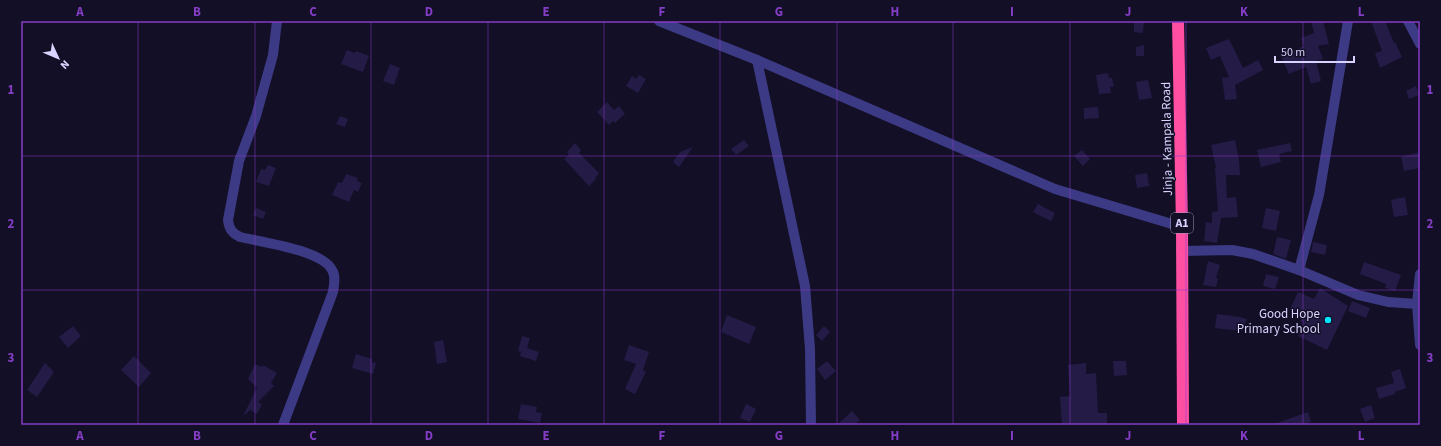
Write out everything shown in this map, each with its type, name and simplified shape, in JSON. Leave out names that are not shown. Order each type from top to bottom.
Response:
[{"type":"highway","name":"Jinja - Kampala Road","points":[[1178,21],[1182,227],[1183,425]]},
{"type":"street","points":[[277,21],[273,55],[256,116],[239,161],[228,220],[229,227],[240,237],[310,253],[324,260],[332,270],[334,281],[334,292],[283,425]]},
{"type":"street","points":[[659,21],[757,60],[1055,189],[1182,227]]},
{"type":"street","points":[[1299,270],[1319,195],[1348,21]]},
{"type":"street","points":[[1408,21],[1420,44]]},
{"type":"street","points":[[757,60],[805,286],[810,349],[811,425]]},
{"type":"street","points":[[1181,251],[1232,250],[1253,254],[1299,270],[1358,295],[1388,302],[1417,304]]},
{"type":"street","points":[[1420,274],[1417,304],[1420,346]]},
{"type":"building","points":[[1134,21],[1144,21],[1143,33],[1134,32]]},
{"type":"building","points":[[1311,21],[1323,21],[1329,44],[1318,46],[1323,59],[1316,61],[1321,81],[1311,84],[1306,67],[1289,74],[1281,56],[1304,46],[1301,38],[1314,33]]},
{"type":"building","points":[[1371,21],[1385,21],[1394,43],[1395,42],[1402,57],[1380,68],[1375,53],[1382,51]]},
{"type":"building","points":[[1229,39],[1243,68],[1258,60],[1263,70],[1235,85],[1237,99],[1225,100],[1222,78],[1229,77],[1220,56],[1211,60],[1206,48]]},
{"type":"building","points":[[1144,45],[1144,56],[1136,56],[1136,47]]},
{"type":"building","points":[[347,50],[355,53],[356,51],[369,56],[363,72],[341,64]]},
{"type":"building","points":[[390,64],[400,68],[394,85],[383,81]]},
{"type":"building","points":[[1108,73],[1109,78],[1112,78],[1114,86],[1110,87],[1111,93],[1099,94],[1096,75]]},
{"type":"building","points":[[639,75],[646,79],[638,93],[626,86],[632,76],[636,79]]},
{"type":"building","points":[[1148,80],[1152,98],[1139,100],[1136,82]]},
{"type":"building","points":[[1416,86],[1419,95],[1409,99],[1406,91]]},
{"type":"building","points":[[607,102],[614,110],[619,106],[625,114],[615,123],[613,121],[609,125],[597,112]]},
{"type":"building","points":[[1098,107],[1099,118],[1084,119],[1084,108]]},
{"type":"building","points":[[340,116],[348,119],[345,127],[336,124]]},
{"type":"building","points":[[744,140],[749,146],[736,155],[731,149]]},
{"type":"building","points":[[1235,140],[1240,175],[1226,175],[1227,198],[1236,197],[1238,217],[1221,218],[1217,243],[1204,241],[1206,222],[1212,223],[1212,212],[1218,211],[1216,168],[1211,145]]},
{"type":"building","points":[[575,143],[581,150],[579,153],[599,173],[595,178],[596,179],[589,186],[564,159],[569,155],[567,152]]},
{"type":"building","points":[[1290,143],[1292,151],[1279,154],[1281,162],[1261,167],[1257,150]]},
{"type":"building","points":[[693,147],[679,167],[673,162],[680,152]]},
{"type":"building","points":[[1082,150],[1090,159],[1083,166],[1074,156]]},
{"type":"building","points":[[1420,152],[1420,168],[1404,171],[1401,157]]},
{"type":"building","points":[[268,165],[276,168],[269,186],[256,182],[261,169],[265,170]]},
{"type":"building","points":[[1147,173],[1149,186],[1137,188],[1135,175]]},
{"type":"building","points":[[346,174],[358,178],[357,181],[362,183],[358,192],[354,190],[349,202],[332,195],[338,182],[342,183]]},
{"type":"building","points":[[1405,197],[1408,215],[1394,217],[1391,200]]},
{"type":"building","points":[[1038,204],[1055,213],[1051,221],[1033,212]]},
{"type":"building","points":[[256,208],[266,212],[263,219],[253,215]]},
{"type":"building","points":[[1266,208],[1280,211],[1276,231],[1262,228]]},
{"type":"building","points":[[1277,237],[1291,240],[1286,259],[1273,254]]},
{"type":"building","points":[[1313,242],[1327,245],[1325,255],[1311,252]]},
{"type":"building","points":[[1208,261],[1220,265],[1216,278],[1218,279],[1216,287],[1203,285]]},
{"type":"building","points":[[1364,262],[1401,275],[1395,291],[1385,288],[1386,284],[1360,274]]},
{"type":"building","points":[[1266,274],[1279,277],[1275,289],[1263,286]]},
{"type":"building","points":[[1320,288],[1348,306],[1327,350],[1298,336],[1304,323],[1300,321],[1304,314],[1290,309],[1298,292],[1314,299]]},
{"type":"building","points":[[1352,301],[1370,308],[1366,318],[1348,311]]},
{"type":"building","points":[[1217,314],[1247,319],[1242,331],[1215,328]]},
{"type":"building","points":[[727,315],[756,327],[749,344],[721,332]]},
{"type":"building","points":[[73,326],[81,336],[68,348],[59,337]]},
{"type":"building","points":[[824,326],[830,332],[822,341],[816,335]]},
{"type":"building","points":[[522,336],[530,338],[527,348],[539,352],[536,361],[520,356],[521,352],[518,351]]},
{"type":"building","points":[[443,340],[447,362],[437,364],[434,342]]},
{"type":"building","points":[[629,345],[649,352],[643,370],[646,372],[635,394],[625,389],[636,364],[624,360]]},
{"type":"building","points":[[356,354],[372,359],[372,362],[376,363],[373,374],[352,368]]},
{"type":"building","points":[[134,356],[151,373],[139,387],[121,370]]},
{"type":"building","points":[[827,361],[836,371],[825,380],[817,369]]},
{"type":"building","points":[[1113,361],[1126,361],[1127,375],[1114,376]]},
{"type":"building","points":[[45,363],[54,372],[37,397],[27,390]]},
{"type":"building","points":[[1086,363],[1086,374],[1096,373],[1098,413],[1107,413],[1107,425],[1062,425],[1060,397],[1070,396],[1068,365]]},
{"type":"building","points":[[255,364],[262,367],[263,365],[277,373],[271,383],[274,386],[258,402],[262,404],[257,414],[250,410],[245,415],[244,414],[257,388],[248,379]]},
{"type":"building","points":[[1400,369],[1406,388],[1395,392],[1395,394],[1379,399],[1376,388],[1394,383],[1391,372]]},
{"type":"building","points":[[521,404],[537,407],[536,412],[542,413],[540,423],[518,419]]},
{"type":"building","points":[[746,404],[756,409],[750,422],[740,418]]},
{"type":"building","points":[[1371,405],[1375,418],[1365,422],[1360,409]]},
{"type":"building","points":[[852,411],[860,420],[854,425],[837,425]]},
{"type":"building","points":[[1308,412],[1311,422],[1302,425],[1274,424]]},
{"type":"place","name":"Good Hope Primary School","points":[[1328,320]]}]
